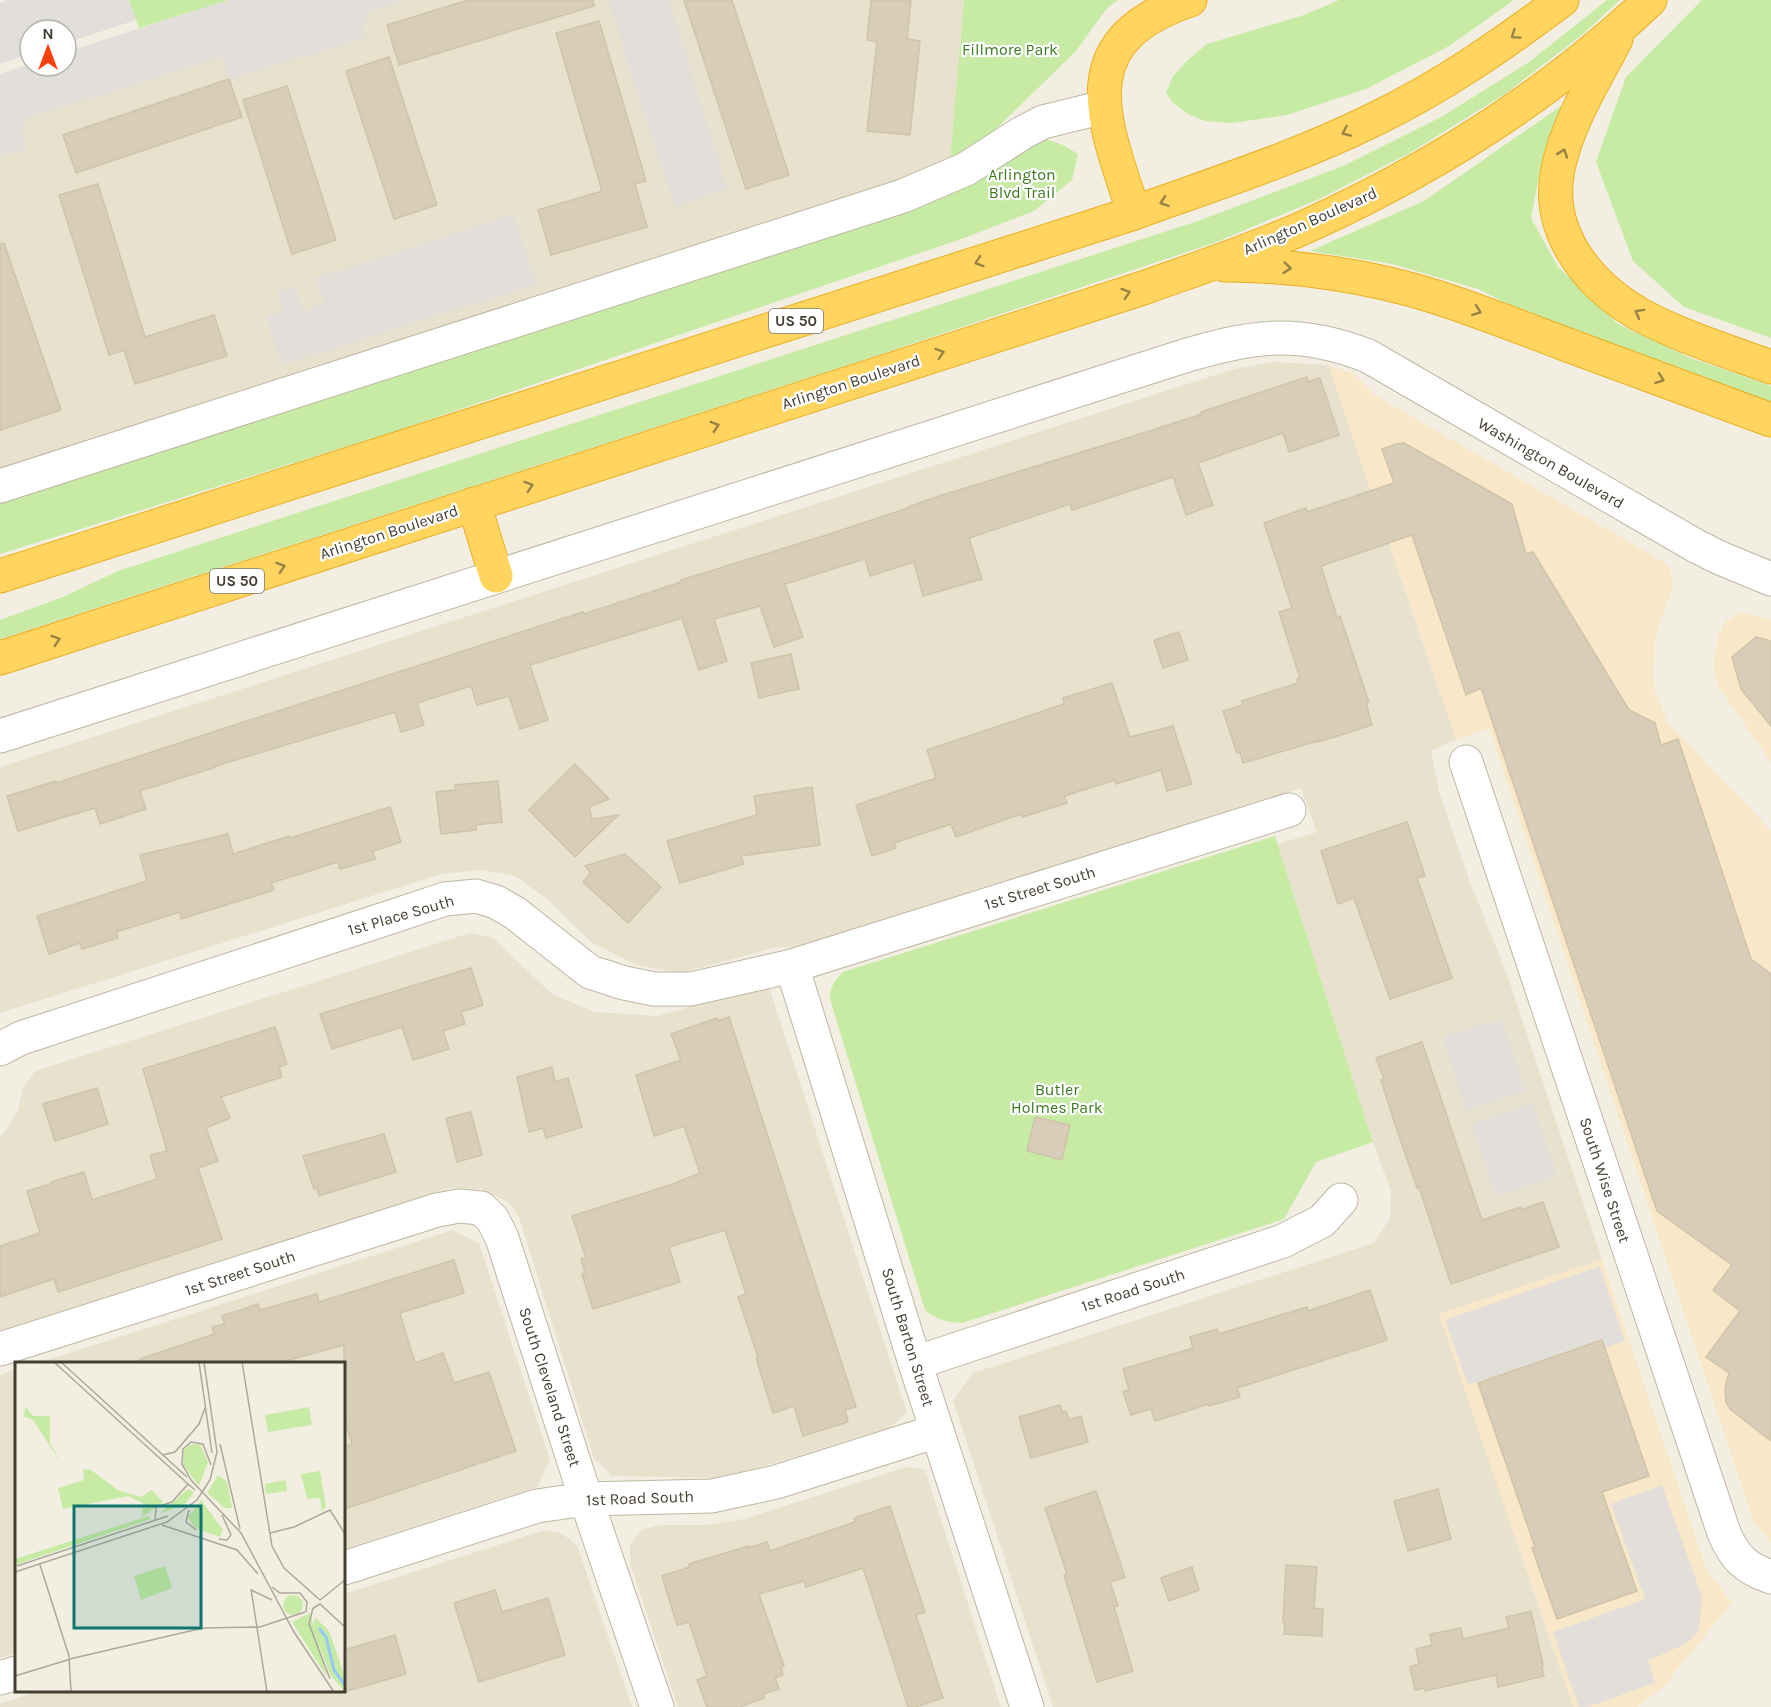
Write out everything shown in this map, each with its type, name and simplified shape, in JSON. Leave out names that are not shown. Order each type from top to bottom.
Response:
[{"type":"highway","points":[[1134,213],[1111,146],[1104,107],[1105,79],[1110,62],[1129,34],[1160,12],[1190,0]]},
{"type":"highway","name":"US 50","points":[[0,576],[1134,213],[1284,159],[1374,120],[1422,94],[1470,66],[1562,0]]},
{"type":"highway","name":"Arlington Boulevard","points":[[0,658],[1146,287],[1303,228],[1406,177],[1455,149],[1541,92],[1623,26],[1650,0]]},
{"type":"highway","points":[[1623,26],[1570,130],[1558,167],[1555,205],[1564,236],[1585,269],[1619,300],[1640,314],[1692,338],[1771,367]]},
{"type":"highway","points":[[1208,265],[1291,268],[1405,288],[1468,308],[1771,420]]},
{"type":"highway","points":[[474,504],[496,576]]},
{"type":"street","points":[[0,486],[903,196],[966,169],[1043,122],[1104,107]]},
{"type":"street","name":"Washington Boulevard","points":[[496,576],[1217,346],[1260,338],[1278,338],[1315,340],[1368,356],[1696,546],[1771,579]]},
{"type":"street","points":[[0,736],[496,576]]},
{"type":"street","name":"South Wise Street","points":[[1467,762],[1724,1533],[1742,1562],[1759,1573],[1771,1577]]},
{"type":"street","name":"1st Street South","points":[[792,966],[1289,810]]},
{"type":"street","name":"1st Place South","points":[[0,1049],[21,1038],[446,899],[476,896],[496,902],[515,913],[590,972],[624,983],[654,989],[691,989],[792,966]]},
{"type":"street","name":"South Barton Street","points":[[792,966],[915,1364],[1027,1707]]},
{"type":"street","name":"1st Road South","points":[[915,1364],[1283,1240],[1322,1221],[1341,1200]]},
{"type":"street","name":"1st Street South","points":[[0,1349],[437,1210],[459,1206],[481,1208]]},
{"type":"street","name":"South Cleveland Street","points":[[481,1208],[492,1220],[502,1238],[586,1499],[657,1707]]},
{"type":"street","name":"1st Road South","points":[[345,1568],[537,1506],[586,1499],[712,1496],[776,1482],[937,1431]]},
{"type":"street","points":[[0,1678],[15,1673]]},
{"type":"shaded area","points":[[7,0],[129,0],[136,20],[78,39],[78,18],[18,18],[18,58],[0,64],[0,3]]},
{"type":"shaded area","points":[[229,0],[964,0],[950,159],[901,181],[0,470],[0,74],[18,68],[18,78],[78,78],[78,48]]},
{"type":"shaded area","points":[[229,0],[407,0],[370,12],[363,24],[365,38],[229,79],[222,57],[28,118],[21,130],[27,149],[0,157],[0,74],[18,68],[18,78],[78,78],[78,48]]},
{"type":"shaded area","points":[[608,0],[669,0],[727,189],[675,207]]},
{"type":"shaded area","points":[[514,215],[536,284],[281,365],[266,317],[283,312],[277,292],[295,286],[304,312],[325,304],[316,278]]},
{"type":"shaded area","points":[[1274,362],[1328,365],[1456,740],[1431,751],[1439,792],[1470,882],[1508,977],[1602,1259],[1439,1314],[1573,1707],[1053,1707],[953,1400],[973,1373],[1374,1243],[1390,1218],[1391,1191],[1373,1142],[1278,844],[1317,832],[1301,788],[812,946],[773,948],[681,973],[636,965],[591,942],[547,899],[515,876],[482,870],[441,874],[0,1013],[0,767],[1234,369]]},
{"type":"shaded area","points":[[1328,365],[1354,374],[1376,396],[1662,561],[1669,568],[1672,589],[1655,641],[1654,689],[1668,723],[1771,831],[1771,1543],[1754,1522],[1489,728],[1456,740]]},
{"type":"shaded area","points":[[1741,612],[1771,620],[1771,762],[1720,689],[1714,672],[1719,635],[1725,622]]},
{"type":"shaded area","points":[[470,933],[493,938],[552,994],[595,1012],[658,1016],[768,984],[907,1413],[891,1427],[725,1478],[612,1476],[594,1458],[519,1217],[508,1202],[482,1189],[449,1188],[0,1332],[0,1136],[18,1110],[23,1088],[35,1071]]},
{"type":"shaded area","points":[[1502,1019],[1525,1091],[1466,1111],[1443,1038]]},
{"type":"shaded area","points":[[1533,1103],[1557,1176],[1496,1196],[1472,1123]]},
{"type":"shaded area","points":[[453,1230],[479,1243],[550,1460],[537,1487],[345,1549],[345,1362],[41,1362]]},
{"type":"shaded area","points":[[1602,1259],[1707,1572],[1732,1602],[1664,1686],[1637,1707],[1573,1707],[1439,1314]]},
{"type":"shaded area","points":[[1600,1266],[1625,1341],[1605,1348],[1602,1340],[1468,1385],[1445,1320]]},
{"type":"shaded area","points":[[15,1369],[15,1653],[0,1658],[0,1375]]},
{"type":"shaded area","points":[[907,1467],[925,1470],[1001,1707],[678,1707],[630,1563],[630,1544],[643,1529],[661,1525],[707,1525],[744,1519]]},
{"type":"shaded area","points":[[1662,1485],[1702,1597],[1699,1630],[1687,1643],[1648,1661],[1655,1683],[1587,1707],[1579,1707],[1553,1632],[1645,1599],[1611,1504]]},
{"type":"shaded area","points":[[545,1530],[561,1533],[577,1545],[632,1707],[0,1707],[0,1704],[35,1692],[345,1692],[345,1594]]},
{"type":"green space","points":[[129,0],[229,0],[139,28]]},
{"type":"green space","name":"Fillmore Park","points":[[964,0],[1118,0],[1107,8],[1076,51],[994,131],[950,159]]},
{"type":"green space","points":[[1339,0],[1514,0],[1451,45],[1366,89],[1287,115],[1232,123],[1205,121],[1188,114],[1173,103],[1166,93],[1173,76],[1207,44],[1304,15]]},
{"type":"green space","points":[[1607,0],[1620,0],[1583,34],[1505,94],[1408,154],[1317,200],[1214,243],[854,363],[0,639],[0,620],[63,597],[118,571],[1198,221],[1343,166],[1443,116],[1529,62]]},
{"type":"green space","points":[[1702,0],[1771,0],[1771,338],[1684,307],[1633,261],[1596,162],[1626,77]]},
{"type":"green space","points":[[1564,104],[1542,162],[1531,218],[1558,267],[1618,324],[1688,357],[1771,386],[1771,402],[1532,316],[1478,289],[1392,264],[1310,251],[1424,201]]},
{"type":"green space","name":"Arlington Blvd Trail","points":[[1046,139],[1078,154],[1072,180],[1034,211],[964,238],[387,434],[0,554],[0,499],[1013,155]]},
{"type":"green space","name":"Butler Holmes Park","points":[[1275,836],[1373,1142],[1316,1162],[1284,1219],[962,1323],[933,1316],[925,1310],[830,999],[835,982],[843,972]]},
{"type":"building","points":[[468,0],[593,0],[594,6],[399,65],[387,25]]},
{"type":"building","points":[[684,0],[732,0],[789,175],[746,189]]},
{"type":"building","points":[[871,0],[911,0],[907,39],[920,41],[910,135],[867,131],[877,42],[867,40]]},
{"type":"building","points":[[599,21],[646,181],[635,184],[647,227],[551,255],[538,210],[602,191],[556,33]]},
{"type":"building","points":[[389,57],[437,205],[394,219],[346,71]]},
{"type":"building","points":[[229,79],[242,117],[76,173],[63,135]]},
{"type":"building","points":[[287,86],[336,240],[292,254],[243,100]]},
{"type":"building","points":[[98,184],[145,337],[214,315],[227,356],[135,384],[124,350],[109,355],[59,195]]},
{"type":"building","points":[[4,243],[61,410],[0,430],[0,244]]},
{"type":"building","points":[[1307,377],[1308,382],[1320,378],[1339,435],[1289,452],[1283,433],[1198,463],[1213,505],[1186,515],[1173,477],[1072,510],[1070,504],[969,538],[982,579],[923,596],[914,562],[870,576],[865,559],[785,584],[803,637],[774,647],[760,606],[714,619],[727,661],[699,670],[682,618],[530,665],[548,720],[520,729],[509,696],[477,705],[471,686],[417,703],[424,725],[401,732],[395,712],[140,791],[146,809],[100,824],[95,808],[18,831],[7,796],[56,781],[56,783],[583,612],[584,614],[933,498],[1202,414],[1201,412]]},
{"type":"building","points":[[1404,443],[1512,504],[1526,554],[1533,552],[1629,710],[1655,723],[1661,745],[1678,739],[1751,959],[1771,974],[1771,1441],[1730,1409],[1726,1402],[1725,1388],[1729,1373],[1706,1357],[1740,1311],[1713,1290],[1732,1265],[1657,1211],[1481,688],[1466,695],[1412,535],[1321,566],[1337,617],[1340,616],[1369,702],[1366,703],[1372,725],[1243,763],[1240,752],[1237,753],[1223,711],[1243,705],[1242,701],[1298,683],[1297,679],[1300,678],[1279,612],[1292,608],[1264,523],[1306,508],[1307,512],[1394,483],[1382,449]]},
{"type":"building","points":[[1179,632],[1188,660],[1163,668],[1154,640]]},
{"type":"building","points":[[1756,637],[1771,641],[1771,726],[1741,689],[1732,657]]},
{"type":"building","points":[[791,654],[799,689],[759,698],[751,663]]},
{"type":"building","points":[[1112,683],[1130,737],[1173,726],[1192,784],[1167,791],[1161,770],[1116,784],[1115,780],[1064,796],[1067,803],[1022,817],[1021,814],[956,837],[951,824],[894,843],[896,848],[872,856],[856,805],[936,778],[927,750],[1064,704],[1063,698]]},
{"type":"building","points":[[575,764],[609,799],[589,807],[592,819],[618,815],[575,857],[529,810]]},
{"type":"building","points":[[498,781],[502,822],[476,825],[476,830],[441,834],[436,792],[455,790],[455,785]]},
{"type":"building","points":[[812,787],[820,845],[741,856],[744,864],[680,883],[667,841],[757,815],[754,796]]},
{"type":"building","points":[[390,807],[401,842],[373,851],[375,859],[340,869],[338,862],[271,883],[274,890],[181,919],[180,912],[116,932],[118,938],[82,949],[80,943],[49,954],[37,916],[147,881],[140,855],[228,834],[233,854]]},
{"type":"building","points":[[1407,822],[1425,876],[1417,878],[1452,978],[1390,999],[1354,898],[1338,904],[1321,851]]},
{"type":"building","points":[[625,854],[661,887],[628,923],[583,882],[591,873],[585,866]]},
{"type":"building","points":[[471,968],[483,1005],[461,1012],[465,1024],[443,1031],[449,1049],[413,1060],[402,1027],[332,1049],[320,1014]]},
{"type":"building","points":[[729,1017],[856,1407],[845,1410],[848,1422],[803,1436],[794,1406],[773,1413],[756,1358],[758,1357],[738,1297],[746,1294],[725,1230],[669,1247],[680,1282],[593,1309],[582,1274],[585,1273],[581,1259],[586,1258],[572,1216],[673,1184],[700,1173],[684,1126],[654,1136],[636,1075],[681,1060],[671,1034],[717,1018],[718,1021]]},
{"type":"building","points":[[275,1027],[287,1064],[279,1067],[282,1077],[221,1097],[230,1118],[206,1128],[218,1161],[198,1168],[222,1239],[58,1292],[54,1279],[0,1297],[0,1246],[40,1233],[27,1191],[84,1172],[92,1200],[157,1179],[150,1155],[167,1151],[143,1069]]},
{"type":"building","points":[[1422,1042],[1482,1220],[1543,1202],[1559,1247],[1451,1284],[1419,1187],[1417,1188],[1395,1124],[1381,1080],[1384,1079],[1376,1058]]},
{"type":"building","points":[[552,1067],[555,1082],[568,1078],[582,1127],[546,1138],[543,1128],[529,1132],[517,1077]]},
{"type":"building","points":[[97,1088],[108,1124],[55,1141],[43,1104]]},
{"type":"building","points":[[471,1112],[482,1155],[457,1162],[446,1118]]},
{"type":"building","points":[[1035,1117],[1070,1125],[1062,1160],[1027,1151]]},
{"type":"building","points":[[384,1134],[396,1172],[319,1196],[317,1188],[314,1189],[303,1156]]},
{"type":"building","points":[[454,1260],[464,1293],[400,1313],[415,1363],[443,1353],[454,1383],[489,1372],[516,1451],[345,1509],[345,1447],[352,1444],[345,1420],[344,1345],[281,1362],[141,1362],[140,1359],[214,1334],[212,1327],[225,1324],[222,1316],[258,1304],[260,1310],[317,1294],[319,1302]]},
{"type":"building","points":[[1370,1290],[1387,1340],[1237,1388],[1240,1397],[1155,1421],[1151,1409],[1131,1415],[1123,1392],[1129,1390],[1123,1369],[1193,1348],[1190,1337],[1217,1329],[1219,1334],[1307,1307],[1308,1311]]},
{"type":"building","points":[[1602,1340],[1649,1476],[1602,1492],[1637,1591],[1557,1619],[1532,1548],[1535,1547],[1478,1383]]},
{"type":"building","points":[[1060,1405],[1062,1412],[1066,1411],[1069,1420],[1081,1416],[1088,1442],[1031,1458],[1019,1417]]},
{"type":"building","points":[[1438,1489],[1451,1539],[1408,1551],[1394,1501]]},
{"type":"building","points":[[1096,1491],[1125,1577],[1110,1582],[1118,1606],[1114,1607],[1133,1671],[1097,1682],[1064,1575],[1067,1574],[1045,1508]]},
{"type":"building","points":[[890,1506],[925,1612],[916,1615],[943,1698],[916,1707],[908,1707],[863,1568],[806,1587],[804,1581],[759,1594],[784,1666],[781,1667],[783,1675],[775,1678],[779,1689],[763,1694],[764,1698],[740,1707],[707,1707],[697,1680],[707,1676],[689,1622],[677,1625],[662,1576],[690,1567],[689,1564],[748,1546],[748,1548],[767,1542],[770,1551],[855,1522],[854,1518]]},
{"type":"building","points":[[1286,1565],[1317,1567],[1314,1608],[1323,1609],[1322,1636],[1284,1634]]},
{"type":"building","points":[[1192,1567],[1199,1590],[1169,1601],[1161,1578]]},
{"type":"building","points":[[495,1590],[502,1612],[548,1598],[565,1655],[479,1682],[454,1603]]},
{"type":"building","points":[[1531,1611],[1544,1676],[1498,1687],[1496,1675],[1425,1691],[1425,1688],[1415,1690],[1410,1667],[1419,1664],[1416,1649],[1432,1645],[1430,1634],[1461,1628],[1463,1639],[1509,1628],[1506,1617]]},
{"type":"building","points":[[395,1635],[406,1674],[345,1692],[345,1650]]}]
